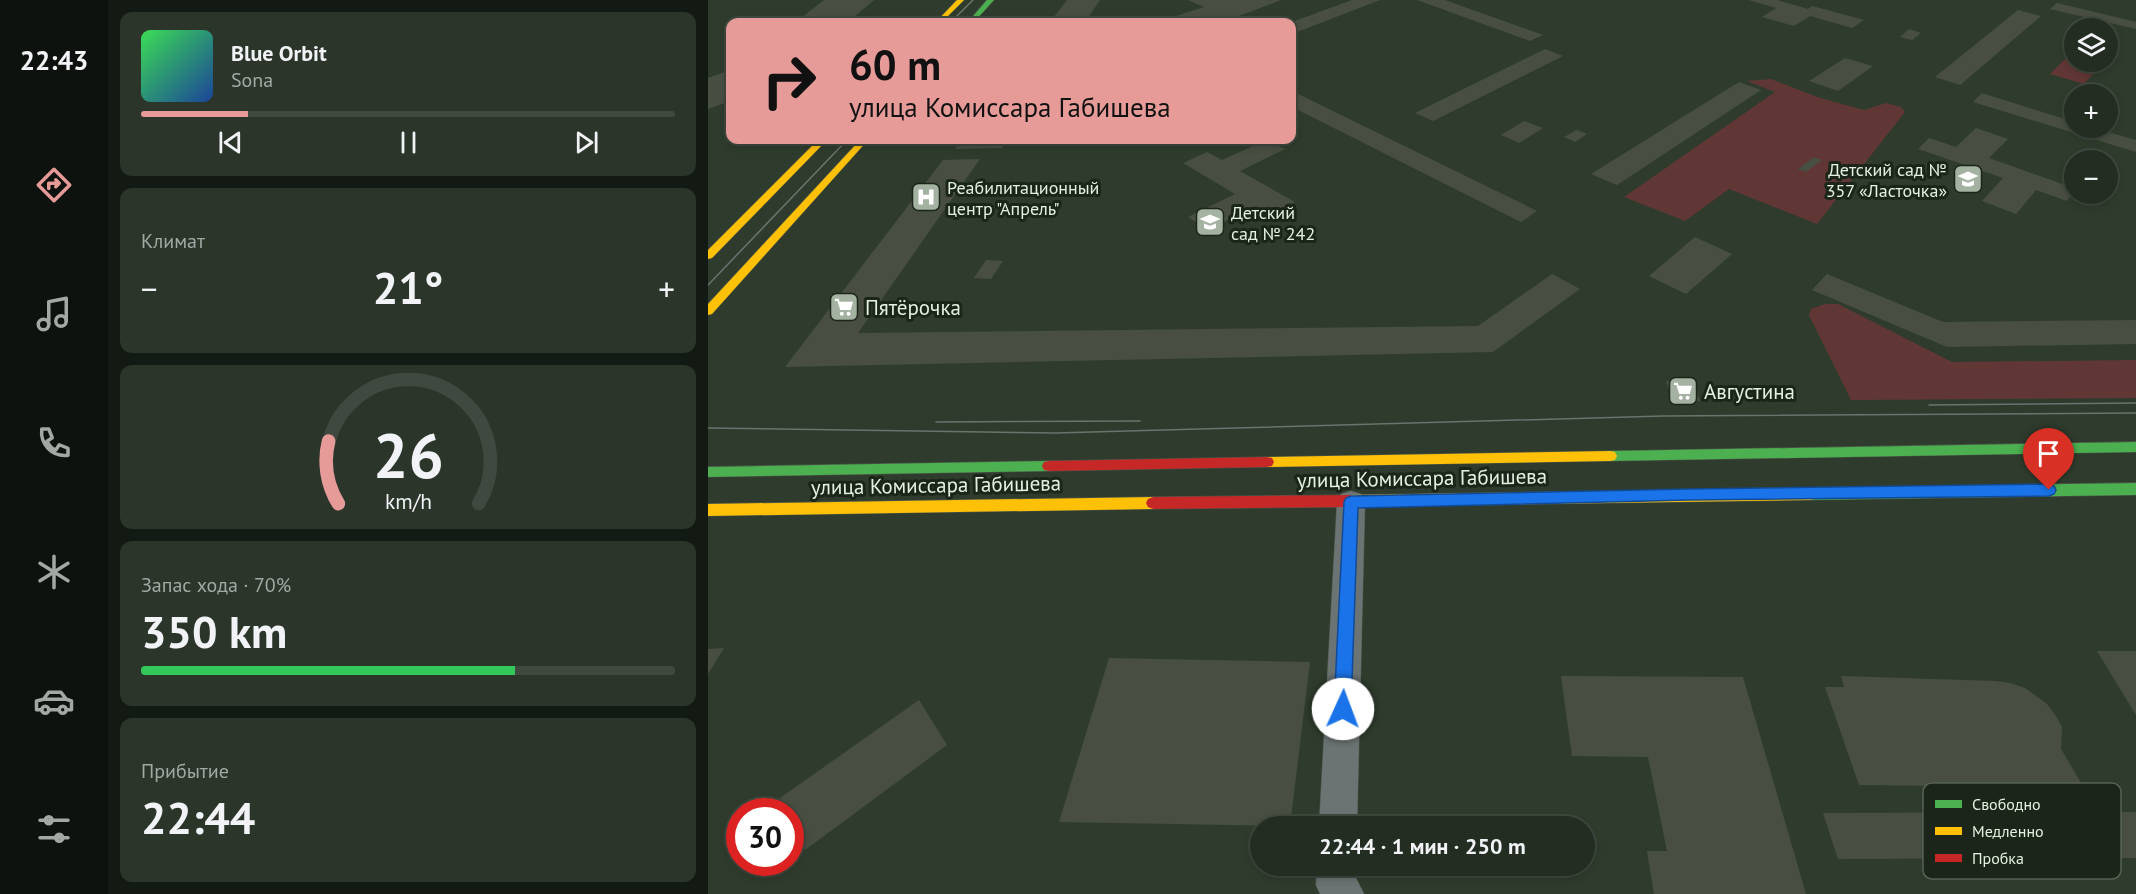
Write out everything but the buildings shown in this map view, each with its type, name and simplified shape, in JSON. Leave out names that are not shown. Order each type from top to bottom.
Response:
[{"type":"street","points":[[943,18],[961,0]]},
{"type":"street","points":[[975,18],[992,0]]},
{"type":"street","points":[[708,256],[819,144]]},
{"type":"street","points":[[708,311],[860,144]]},
{"type":"street","name":"улица Комиссара Габишева","points":[[708,472],[2136,447]]},
{"type":"street","name":"улица Комиссара Габишева","points":[[708,510],[2136,489]]},
{"type":"street","points":[[1338,816],[1351,502]]},
{"type":"street","points":[[1336,876],[1336,885],[1344,894]]},
{"type":"shaded area","points":[[2064,60],[2064,72],[2094,72],[2084,84],[2050,74]]},
{"type":"shaded area","points":[[1771,79],[1820,98],[1864,110],[1886,103],[1901,107],[1905,112],[1817,224],[1729,189],[1685,221],[1624,197],[1775,92],[1747,81]]},
{"type":"shaded area","points":[[1825,304],[1838,304],[1952,362],[2136,360],[2136,398],[1851,400],[1809,315],[1811,309]]},
{"type":"tram line","points":[[955,18],[973,0]]},
{"type":"tram line","points":[[708,285],[843,144]]},
{"type":"tram line","points":[[1929,405],[2136,403]]},
{"type":"tram line","points":[[708,428],[1055,433],[1663,416],[2136,413]]},
{"type":"tram line","points":[[936,422],[1140,421]]},
{"type":"traffic: fast","points":[[975,18],[991,0]]},
{"type":"traffic: fast","points":[[1610,456],[2136,447]]},
{"type":"traffic: fast","points":[[708,472],[1049,466]]},
{"type":"traffic: fast","points":[[1811,494],[2136,489]]},
{"type":"traffic: slow","points":[[943,18],[961,0]]},
{"type":"traffic: slow","points":[[708,256],[819,144]]},
{"type":"traffic: slow","points":[[708,311],[860,144]]},
{"type":"traffic: slow","points":[[1267,462],[1610,456]]},
{"type":"traffic: slow","points":[[1350,501],[1811,494]]},
{"type":"traffic: slow","points":[[708,510],[1153,503]]},
{"type":"traffic: jam","points":[[1049,466],[1267,462]]},
{"type":"traffic: jam","points":[[1153,503],[1350,501]]},
{"type":"place","name":"Детский сад № 357 «Ласточка»","points":[[1968,179]]},
{"type":"place","name":"Реабилитационный центр \"Апрель\"","points":[[926,197]]},
{"type":"place","name":"Детский сад № 242","points":[[1210,222]]},
{"type":"place","name":"Пятёрочка","points":[[844,307]]},
{"type":"place","name":"Августина","points":[[1683,391]]},
{"type":"route","points":[[1343,709],[1351,502],[1689,494],[2049,490]]}]
